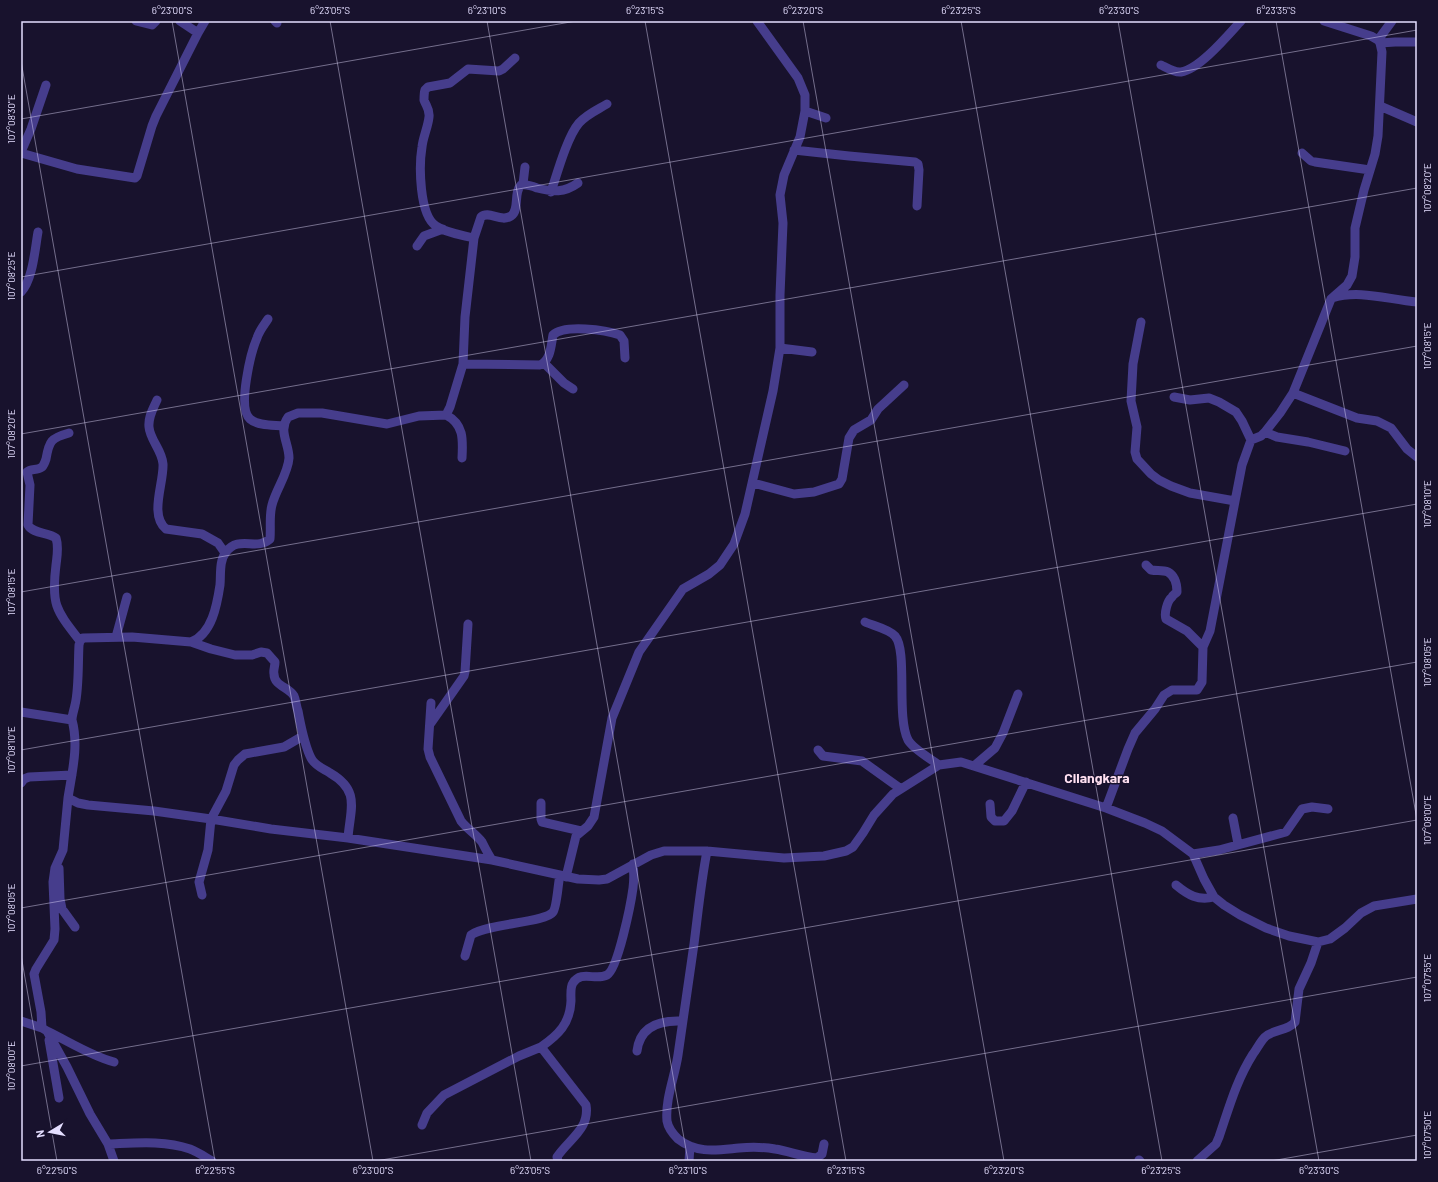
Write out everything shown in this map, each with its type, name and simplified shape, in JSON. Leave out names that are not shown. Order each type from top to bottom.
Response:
[{"type":"street","points":[[136,21],[152,25],[156,21]]},
{"type":"street","points":[[180,21],[198,33]]},
{"type":"street","points":[[46,85],[21,153],[77,169],[135,178],[137,176],[152,126],[205,21]]},
{"type":"street","points":[[465,956],[471,935],[477,931],[543,918],[550,915],[554,911],[575,838],[588,826],[594,817],[612,718],[634,662],[639,652],[683,589],[720,565],[734,544],[745,514],[773,391],[780,348],[782,223],[780,200],[784,175],[800,137],[805,111],[805,95],[798,78],[757,21]]},
{"type":"street","points":[[1161,65],[1177,72],[1190,69],[1206,57],[1241,21]]},
{"type":"street","points":[[1106,808],[1135,733],[1155,709],[1164,695],[1172,690],[1184,689],[1192,691],[1199,688],[1202,682],[1203,647],[1210,632],[1242,465],[1248,444],[1251,440],[1265,432],[1293,393],[1331,299],[1347,285],[1352,276],[1355,257],[1355,228],[1364,190],[1378,143],[1382,52],[1379,42],[1371,36],[1324,21]]},
{"type":"street","points":[[1379,42],[1392,21]]},
{"type":"street","points":[[1379,42],[1417,42]]},
{"type":"street","points":[[474,238],[443,230],[435,226],[430,220],[426,210],[422,189],[420,155],[430,115],[424,100],[425,90],[428,87],[450,83],[468,69],[499,71],[515,58]]},
{"type":"street","points":[[551,192],[572,134],[579,123],[588,115],[607,104]]},
{"type":"street","points":[[1380,106],[1417,122]]},
{"type":"street","points":[[805,111],[826,118]]},
{"type":"street","points":[[794,150],[915,162],[918,164],[919,170],[917,206]]},
{"type":"street","points":[[1302,153],[1310,161],[1370,170]]},
{"type":"street","points":[[446,415],[450,407],[463,364],[465,317],[474,238],[482,216],[488,214],[503,218],[512,215],[514,212],[519,186],[523,184],[525,167]]},
{"type":"street","points":[[523,184],[551,192],[565,190],[578,183]]},
{"type":"street","points":[[417,246],[424,236],[443,230]]},
{"type":"street","points":[[21,292],[29,276],[38,232]]},
{"type":"street","points":[[1331,299],[1343,295],[1358,294],[1417,302]]},
{"type":"street","points":[[268,319],[257,336],[251,356],[244,397],[246,412],[248,417],[258,423],[283,426]]},
{"type":"street","points":[[1141,322],[1133,364],[1131,400],[1137,427],[1135,452],[1137,459],[1151,474],[1171,486],[1190,493],[1235,501]]},
{"type":"street","points":[[463,364],[540,365],[548,358],[553,335],[559,331],[572,330],[604,330],[620,335],[624,341],[625,358]]},
{"type":"street","points":[[780,348],[812,352]]},
{"type":"street","points":[[544,363],[564,383],[573,389]]},
{"type":"street","points":[[753,483],[794,494],[804,494],[839,484],[842,479],[851,433],[871,420],[878,409],[904,385]]},
{"type":"street","points":[[1293,393],[1357,418],[1377,421],[1391,428],[1407,449],[1417,458]]},
{"type":"street","points":[[1174,397],[1190,400],[1209,398],[1219,402],[1236,412],[1251,440]]},
{"type":"street","points":[[157,400],[150,416],[148,427],[161,453],[163,463],[161,486],[158,497],[158,512],[162,526],[166,529],[202,534],[218,543],[225,553]]},
{"type":"street","points":[[191,642],[197,640],[209,625],[216,605],[220,584],[221,564],[225,553],[233,545],[241,543],[262,544],[270,538],[272,505],[288,465],[289,456],[284,438],[283,426],[288,416],[308,412],[334,414],[378,424],[387,424],[419,416],[446,415],[454,419],[459,428],[463,440],[462,458]]},
{"type":"street","points":[[1265,432],[1277,437],[1308,442],[1345,451]]},
{"type":"street","points":[[59,1098],[34,974],[54,940],[53,882],[55,868],[63,850],[68,798],[75,758],[75,733],[72,720],[75,705],[80,641],[63,620],[56,607],[53,587],[58,548],[56,538],[53,535],[32,530],[28,525],[30,485],[27,472],[28,470],[38,469],[43,466],[45,463],[48,445],[52,440],[69,433]]},
{"type":"street","points":[[1146,565],[1151,570],[1166,572],[1172,576],[1176,583],[1177,592],[1171,597],[1165,614],[1166,619],[1187,631],[1203,647]]},
{"type":"street","points":[[116,637],[128,597]]},
{"type":"street","points":[[865,622],[887,631],[897,638],[901,658],[904,722],[908,739],[911,744],[939,765]]},
{"type":"street","points":[[430,724],[464,676],[468,624]]},
{"type":"street","points":[[80,641],[88,637],[132,637],[191,642],[235,655],[252,655],[261,652],[267,653],[275,662],[273,675],[277,682],[290,691],[294,697],[302,737],[311,758],[315,764],[337,777],[350,791],[352,804],[348,838]]},
{"type":"street","points":[[974,766],[994,748],[1003,733],[1018,694]]},
{"type":"street","points":[[431,702],[428,749],[430,757],[461,821],[482,842],[492,860]]},
{"type":"street","points":[[21,712],[72,720]]},
{"type":"street","points":[[202,895],[199,882],[208,850],[211,819],[226,791],[231,770],[238,760],[245,754],[256,751],[272,750],[290,744],[302,737]]},
{"type":"street","points":[[818,750],[823,756],[862,761],[901,789]]},
{"type":"street","points":[[68,798],[78,803],[88,805],[154,811],[492,860],[563,876],[593,880],[613,877],[651,855],[664,851],[706,851],[784,858],[824,856],[846,851],[853,847],[863,834],[874,815],[893,794],[939,765],[961,762],[1106,808],[1162,831],[1193,854],[1214,897],[1240,915],[1266,928],[1289,936],[1318,942],[1330,939],[1361,913],[1374,906],[1417,899]]},
{"type":"street","points":[[21,783],[29,778],[72,774]]},
{"type":"street","points":[[990,804],[991,817],[995,821],[1004,821],[1012,811],[1026,782]]},
{"type":"street","points":[[541,803],[542,822],[581,831]]},
{"type":"street","points":[[1193,854],[1219,850],[1286,832],[1302,809],[1312,806],[1328,810]]},
{"type":"street","points":[[1233,818],[1238,844]]},
{"type":"street","points":[[706,851],[700,884],[697,920],[676,1069],[668,1104],[667,1122],[672,1132],[678,1139],[690,1146],[706,1151],[724,1151],[754,1147],[817,1158],[822,1154],[824,1144]]},
{"type":"street","points":[[59,860],[60,899],[62,909],[75,927]]},
{"type":"street","points":[[422,1125],[427,1113],[444,1095],[519,1056],[540,1047],[558,1034],[565,1025],[571,1003],[571,985],[575,980],[582,976],[606,976],[610,973],[621,945],[633,888],[634,864]]},
{"type":"street","points":[[1176,885],[1186,894],[1196,898],[1207,899],[1214,897]]},
{"type":"street","points":[[1197,1161],[1216,1144],[1220,1138],[1236,1086],[1247,1063],[1260,1043],[1270,1034],[1289,1028],[1296,1022],[1299,989],[1311,963],[1318,942]]},
{"type":"street","points":[[21,1021],[46,1030],[114,1062]]},
{"type":"street","points":[[637,1051],[642,1036],[652,1025],[668,1021],[682,1021]]},
{"type":"street","points":[[46,1030],[67,1066],[90,1114],[108,1144],[114,1161]]},
{"type":"street","points":[[540,1047],[586,1105],[587,1114],[585,1122],[571,1142],[560,1152],[557,1157],[558,1161]]},
{"type":"street","points":[[108,1144],[151,1142],[176,1145],[191,1150],[212,1161]]},
{"type":"street","points":[[689,1161],[690,1146]]},
{"type":"district","name":"Cilangkara","points":[[1097,777]]}]
